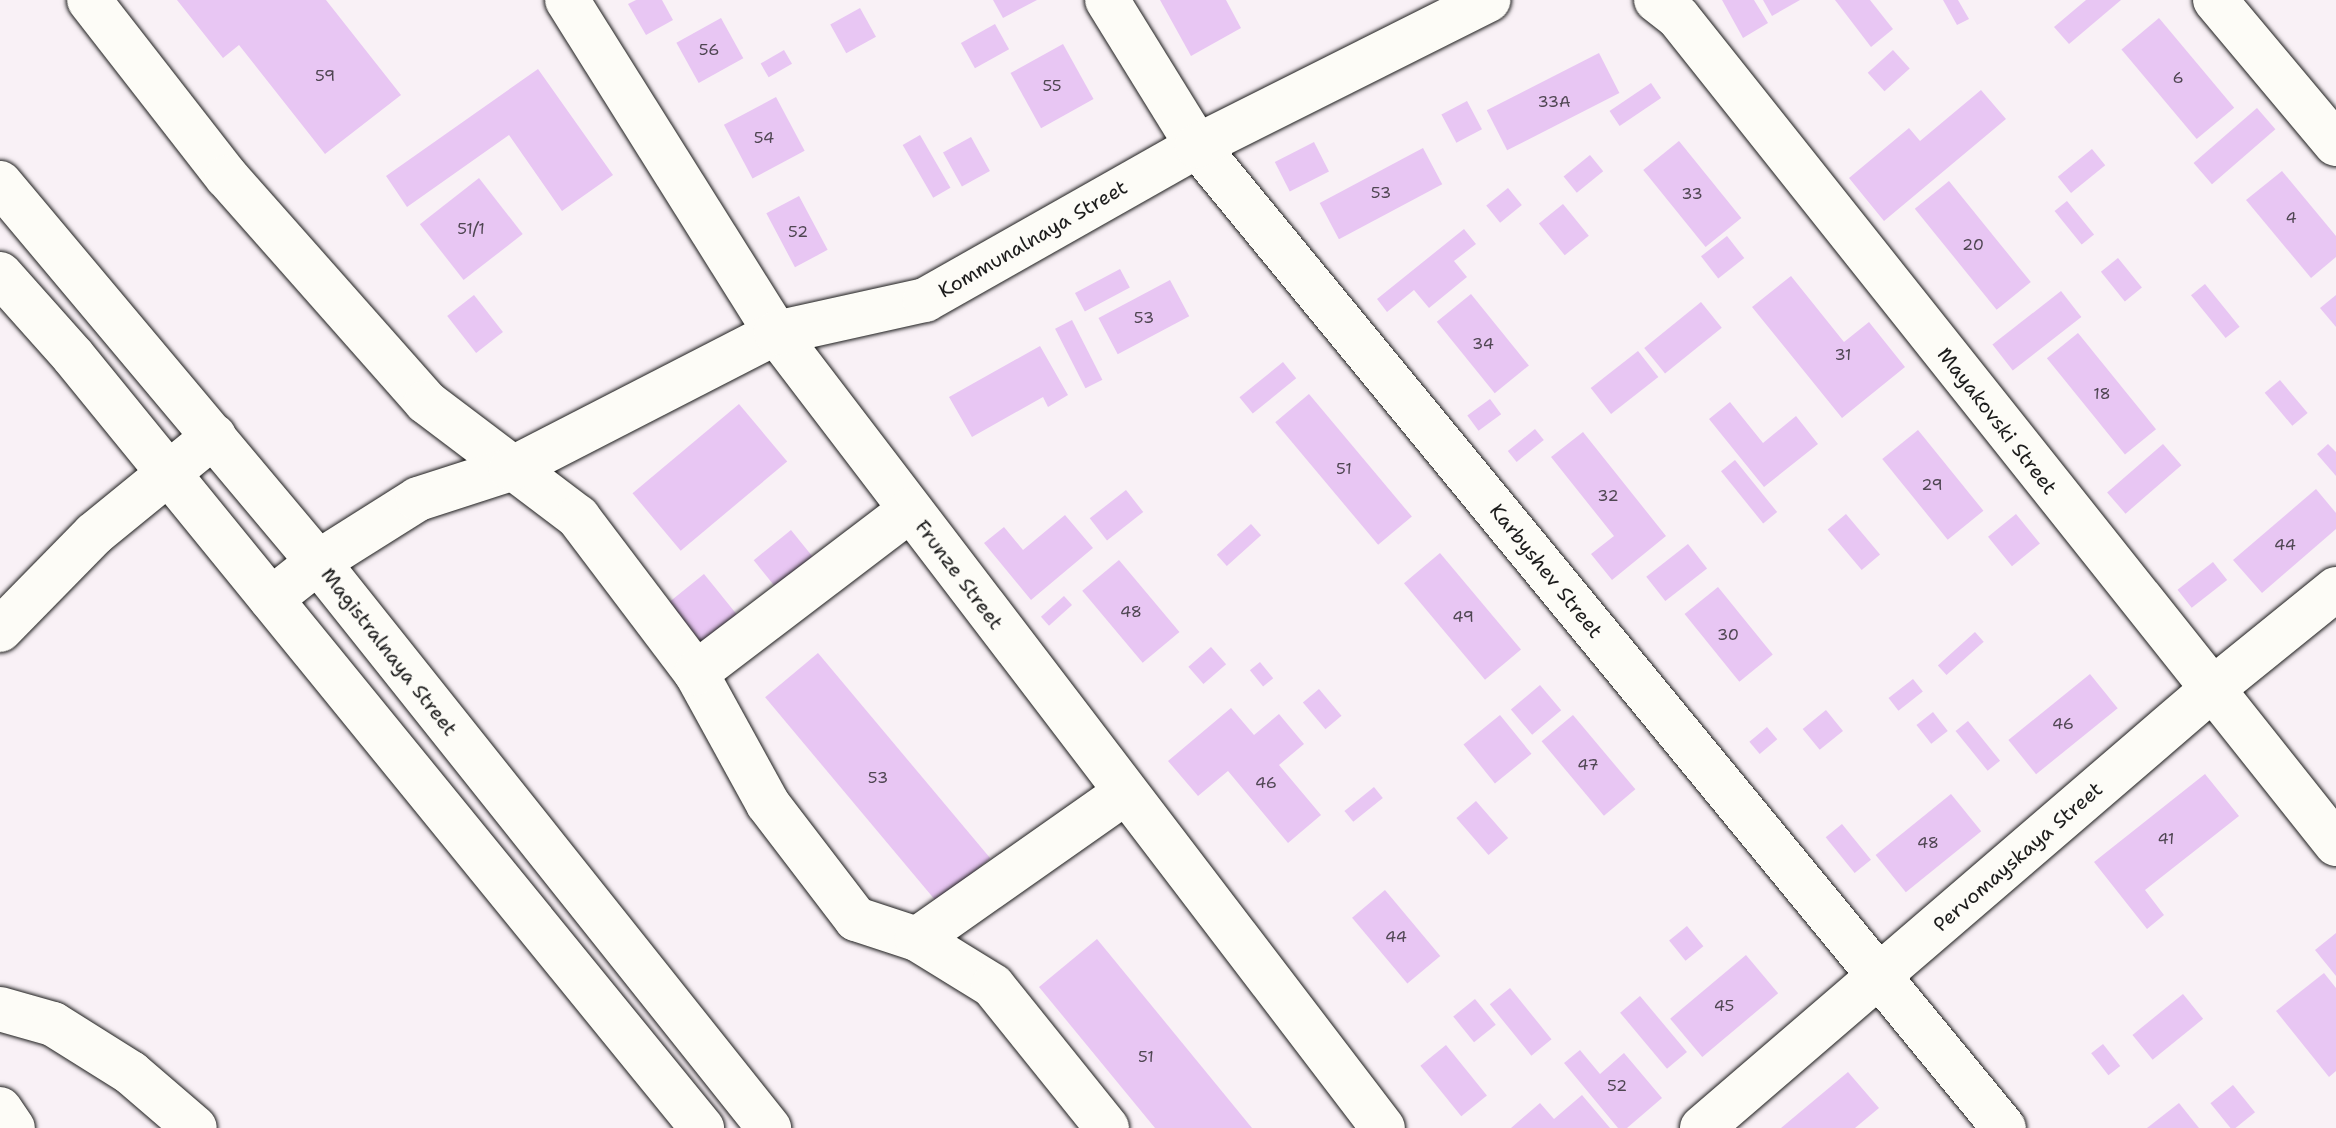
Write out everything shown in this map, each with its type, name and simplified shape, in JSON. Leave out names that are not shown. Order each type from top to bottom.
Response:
[{"type":"street","points":[[89,0],[227,177],[426,402],[578,517],[696,673],[768,804],[856,919],[917,939],[993,986],[1107,1128]]},
{"type":"street","name":"Frunze Street","points":[[567,0],[776,333],[1383,1128]]},
{"type":"street","name":"Karbyshev Street","points":[[1107,0],[1197,146],[2004,1128]]},
{"type":"street","name":"Kommunalnaya Street","points":[[271,599],[318,562],[418,499],[511,469],[776,333],[925,300],[1197,146],[1489,0]]},
{"type":"street","name":"Mayakovski Street","points":[[1656,0],[1688,30],[2210,691],[2336,844]]},
{"type":"street","points":[[2215,0],[2336,144]]},
{"type":"street","name":"Magistralnaya Street","points":[[0,183],[318,562],[769,1128]]},
{"type":"street","points":[[0,274],[271,599],[702,1128]]},
{"type":"street","points":[[0,630],[94,534],[214,436]]},
{"type":"street","points":[[696,673],[910,510]]},
{"type":"street","name":"Pervomayskaya Street","points":[[1702,1128],[2210,691],[2336,589]]},
{"type":"street","points":[[917,939],[1125,793]]},
{"type":"street","points":[[0,1009],[53,1024],[131,1073],[195,1128]]},
{"type":"street","points":[[0,1109],[13,1128]]},
{"type":"building","points":[[177,0],[326,0],[401,95],[325,154],[239,45],[223,58]]},
{"type":"building","points":[[636,0],[662,0],[673,20],[646,35],[628,4]]},
{"type":"building","points":[[993,0],[1037,0],[1003,18]]},
{"type":"building","points":[[1160,0],[1226,0],[1241,28],[1191,56]]},
{"type":"building","points":[[1722,0],[1754,0],[1768,23],[1743,38]]},
{"type":"building","points":[[1763,0],[1800,0],[1772,16]]},
{"type":"building","points":[[1835,0],[1870,0],[1893,29],[1871,47]]},
{"type":"building","points":[[1943,0],[1958,0],[1969,19],[1957,25]]},
{"type":"building","points":[[2086,0],[2121,0],[2069,44],[2054,27]]},
{"type":"building","points":[[860,8],[876,37],[846,53],[830,24]]},
{"type":"building","points":[[721,18],[743,58],[699,83],[676,43]]},
{"type":"building","points":[[2159,18],[2234,108],[2197,139],[2121,49]]},
{"type":"building","points":[[995,24],[1009,49],[975,68],[961,43]]},
{"type":"building","points":[[1063,44],[1094,99],[1041,128],[1011,73]]},
{"type":"building","points":[[784,50],[792,64],[769,77],[761,64]]},
{"type":"building","points":[[1893,50],[1910,69],[1884,91],[1868,73]]},
{"type":"building","points":[[1599,53],[1619,93],[1507,150],[1487,110]]},
{"type":"building","points":[[538,69],[613,175],[562,211],[509,135],[407,207],[386,176]]},
{"type":"building","points":[[1651,83],[1661,98],[1620,126],[1610,111]]},
{"type":"building","points":[[1981,90],[2006,119],[1884,221],[1849,178],[1909,128],[1920,141]]},
{"type":"building","points":[[776,97],[805,151],[753,179],[724,125]]},
{"type":"building","points":[[1467,101],[1482,129],[1456,143],[1441,115]]},
{"type":"building","points":[[2257,108],[2275,129],[2212,184],[2194,163]]},
{"type":"building","points":[[920,135],[950,188],[933,198],[903,145]]},
{"type":"building","points":[[971,137],[990,171],[962,187],[943,153]]},
{"type":"building","points":[[1679,141],[1741,218],[1706,247],[1643,170]]},
{"type":"building","points":[[1314,142],[1329,171],[1290,191],[1275,162]]},
{"type":"building","points":[[1423,148],[1442,184],[1339,239],[1320,203]]},
{"type":"building","points":[[2092,149],[2105,165],[2071,193],[2058,177]]},
{"type":"building","points":[[1590,155],[1603,171],[1577,193],[1564,176]]},
{"type":"building","points":[[2282,171],[2336,236],[2336,257],[2311,278],[2246,200]]},
{"type":"building","points":[[479,178],[523,234],[464,280],[420,224]]},
{"type":"building","points":[[1949,181],[2031,282],[1997,310],[1915,209]]},
{"type":"building","points":[[1508,188],[1522,205],[1500,223],[1486,206]]},
{"type":"building","points":[[799,196],[828,250],[795,267],[766,213]]},
{"type":"building","points":[[2067,201],[2094,234],[2082,244],[2055,211]]},
{"type":"building","points":[[1563,204],[1589,236],[1565,255],[1539,224]]},
{"type":"building","points":[[1464,229],[1476,244],[1454,261],[1467,277],[1429,308],[1414,290],[1387,312],[1377,299]]},
{"type":"building","points":[[1727,236],[1744,258],[1718,278],[1701,256]]},
{"type":"building","points":[[2118,258],[2142,288],[2125,301],[2101,272]]},
{"type":"building","points":[[1120,269],[1130,288],[1085,311],[1075,293]]},
{"type":"building","points":[[1791,276],[1844,342],[1869,322],[1905,367],[1842,418],[1752,307]]},
{"type":"building","points":[[1170,280],[1189,316],[1118,354],[1098,318]]},
{"type":"building","points":[[2205,284],[2240,327],[2226,338],[2191,295]]},
{"type":"building","points":[[2061,291],[2081,317],[2013,371],[1992,345]]},
{"type":"building","points":[[1471,294],[1529,365],[1495,393],[1437,322]]},
{"type":"building","points":[[474,295],[503,332],[476,353],[447,316]]},
{"type":"building","points":[[2336,295],[2336,327],[2320,308]]},
{"type":"building","points":[[1701,302],[1722,328],[1665,374],[1644,348]]},
{"type":"building","points":[[1072,320],[1102,380],[1085,388],[1055,329]]},
{"type":"building","points":[[2078,333],[2156,429],[2125,455],[2047,358]]},
{"type":"building","points":[[1040,346],[1068,395],[1048,407],[1043,397],[972,437],[949,397]]},
{"type":"building","points":[[1638,351],[1658,377],[1611,414],[1591,388]]},
{"type":"building","points":[[1283,362],[1296,378],[1253,414],[1239,397]]},
{"type":"building","points":[[2280,380],[2308,413],[2292,426],[2265,393]]},
{"type":"building","points":[[1309,394],[1412,517],[1378,545],[1275,422]]},
{"type":"building","points":[[1490,399],[1501,414],[1479,431],[1467,415]]},
{"type":"building","points":[[1730,402],[1763,443],[1796,416],[1818,444],[1764,487],[1709,419]]},
{"type":"building","points":[[739,404],[787,461],[681,551],[633,493]]},
{"type":"building","points":[[1535,429],[1544,440],[1517,462],[1508,451]]},
{"type":"building","points":[[1918,430],[1983,511],[1948,540],[1882,459]]},
{"type":"building","points":[[1583,432],[1666,536],[1612,580],[1591,554],[1614,536],[1551,457]]},
{"type":"building","points":[[2163,444],[2181,465],[2126,514],[2107,493]]},
{"type":"building","points":[[2328,444],[2336,452],[2336,476],[2317,454]]},
{"type":"building","points":[[1735,460],[1777,512],[1763,523],[1721,471]]},
{"type":"building","points":[[2316,489],[2336,513],[2336,529],[2262,593],[2233,560]]},
{"type":"building","points":[[1126,490],[1143,512],[1107,540],[1090,518]]},
{"type":"building","points":[[1846,514],[1880,555],[1862,570],[1828,529]]},
{"type":"building","points":[[2016,514],[2040,544],[2012,566],[1988,537]]},
{"type":"building","points":[[1065,515],[1093,548],[1031,600],[984,543],[1004,527],[1023,550]]},
{"type":"building","points":[[1251,524],[1261,535],[1227,566],[1217,555]]},
{"type":"building","points":[[791,530],[814,558],[776,588],[754,560]]},
{"type":"building","points":[[1688,544],[1707,568],[1665,601],[1646,577]]},
{"type":"building","points":[[1440,553],[1521,650],[1485,680],[1404,583]]},
{"type":"building","points":[[1119,560],[1179,632],[1143,663],[1082,591]]},
{"type":"building","points":[[2213,562],[2227,580],[2192,608],[2178,590]]},
{"type":"building","points":[[704,574],[741,619],[706,647],[669,602]]},
{"type":"building","points":[[1718,587],[1773,655],[1739,682],[1685,614]]},
{"type":"building","points":[[1064,596],[1072,605],[1049,626],[1041,617]]},
{"type":"building","points":[[1975,632],[1984,642],[1947,675],[1938,665]]},
{"type":"building","points":[[1211,647],[1226,664],[1203,684],[1188,667]]},
{"type":"building","points":[[818,653],[990,858],[937,903],[765,697]]},
{"type":"building","points":[[1260,662],[1273,678],[1263,687],[1250,670]]},
{"type":"building","points":[[2090,674],[2118,708],[2036,774],[2008,740]]},
{"type":"building","points":[[1913,679],[1923,692],[1898,711],[1889,698]]},
{"type":"building","points":[[1540,685],[1561,710],[1532,735],[1511,709]]},
{"type":"building","points":[[1319,689],[1341,716],[1325,729],[1303,702]]},
{"type":"building","points":[[1231,708],[1254,735],[1279,714],[1304,744],[1279,765],[1321,815],[1288,843],[1228,771],[1198,796],[1168,761]]},
{"type":"building","points":[[1826,710],[1843,731],[1820,750],[1803,729]]},
{"type":"building","points":[[1933,712],[1948,731],[1931,744],[1916,725]]},
{"type":"building","points":[[1500,715],[1531,754],[1495,783],[1463,745]]},
{"type":"building","points":[[1573,715],[1635,789],[1604,816],[1542,741]]},
{"type":"building","points":[[1968,721],[2000,761],[1988,771],[1956,731]]},
{"type":"building","points":[[1767,727],[1777,739],[1760,754],[1749,742]]},
{"type":"building","points":[[2205,774],[2239,816],[2145,890],[2164,915],[2147,929],[2094,862]]},
{"type":"building","points":[[1374,787],[1383,798],[1353,822],[1344,811]]},
{"type":"building","points":[[1951,794],[1981,831],[1906,892],[1876,855]]},
{"type":"building","points":[[1476,801],[1508,838],[1489,855],[1456,818]]},
{"type":"building","points":[[1842,824],[1871,860],[1855,873],[1826,837]]},
{"type":"building","points":[[1385,890],[1440,956],[1407,984],[1352,918]]},
{"type":"building","points":[[1687,926],[1703,946],[1685,961],[1669,940]]},
{"type":"building","points":[[2336,933],[2336,976],[2315,950]]},
{"type":"building","points":[[1097,939],[1252,1128],[1155,1128],[1039,987]]},
{"type":"building","points":[[1746,955],[1778,993],[1702,1057],[1670,1019]]},
{"type":"building","points":[[2324,973],[2336,988],[2336,1071],[2329,1077],[2276,1011]]},
{"type":"building","points":[[1510,988],[1552,1039],[1531,1056],[1490,1004]]},
{"type":"building","points":[[2183,994],[2203,1019],[2153,1060],[2132,1035]]},
{"type":"building","points":[[1640,996],[1687,1052],[1667,1069],[1620,1013]]},
{"type":"building","points":[[1475,999],[1496,1025],[1474,1042],[1453,1017]]},
{"type":"building","points":[[2103,1044],[2120,1066],[2108,1075],[2091,1053]]},
{"type":"building","points":[[1446,1045],[1487,1096],[1461,1116],[1420,1066]]},
{"type":"building","points":[[1580,1050],[1600,1074],[1624,1053],[1662,1098],[1627,1128],[1618,1128],[1564,1063]]},
{"type":"building","points":[[1848,1072],[1879,1108],[1855,1128],[1781,1128]]},
{"type":"building","points":[[2233,1085],[2255,1112],[2236,1128],[2231,1128],[2210,1103]]},
{"type":"building","points":[[1582,1095],[1610,1128],[1511,1128],[1540,1103],[1554,1119]]},
{"type":"building","points":[[2179,1103],[2199,1128],[2147,1128]]}]
